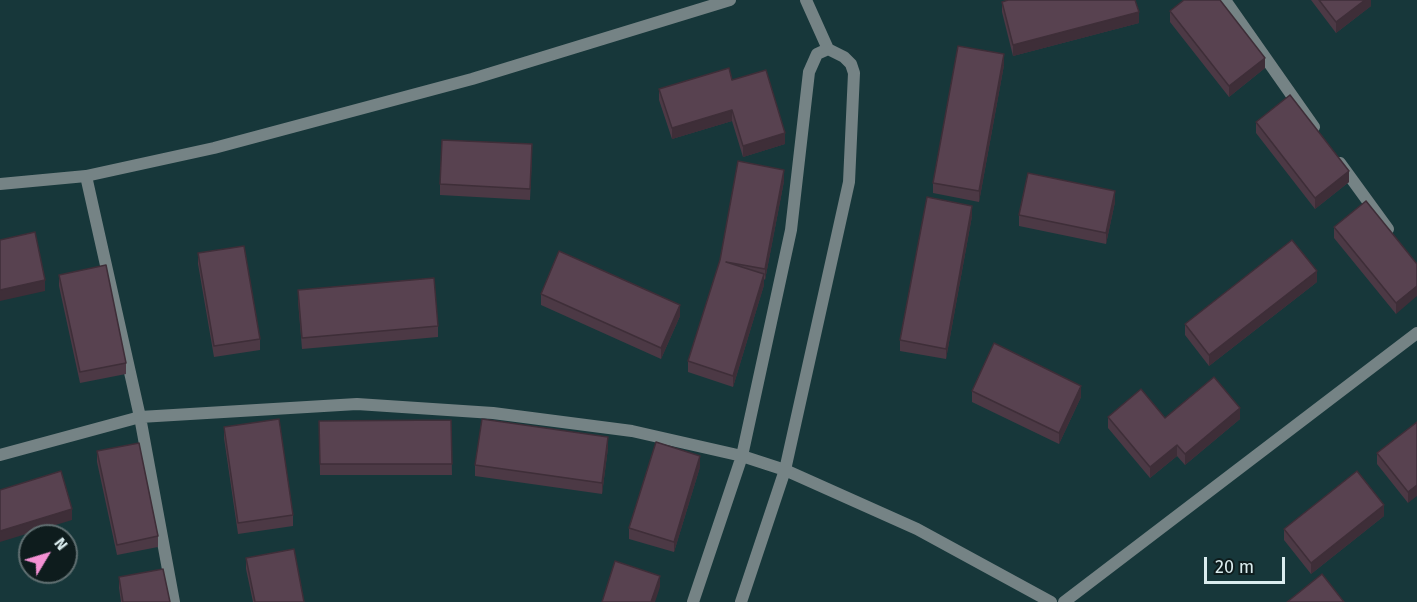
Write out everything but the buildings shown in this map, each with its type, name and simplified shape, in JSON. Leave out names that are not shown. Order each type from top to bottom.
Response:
[{"type":"street","points":[[0,184],[86,176],[214,148],[472,79],[730,0]]},
{"type":"street","points":[[741,602],[785,470],[849,182],[854,73],[851,64],[844,57],[828,49],[806,0]]},
{"type":"street","points":[[1225,0],[1318,134]]},
{"type":"street","points":[[693,602],[742,456],[791,230],[809,72],[818,54],[828,49]]},
{"type":"street","points":[[1332,153],[1397,242]]},
{"type":"street","points":[[86,176],[140,417],[174,602]]},
{"type":"street","points":[[1064,602],[1417,333]]},
{"type":"street","points":[[0,455],[140,417],[357,404],[493,413],[609,428],[742,456],[785,470],[917,529],[1051,602]]}]
